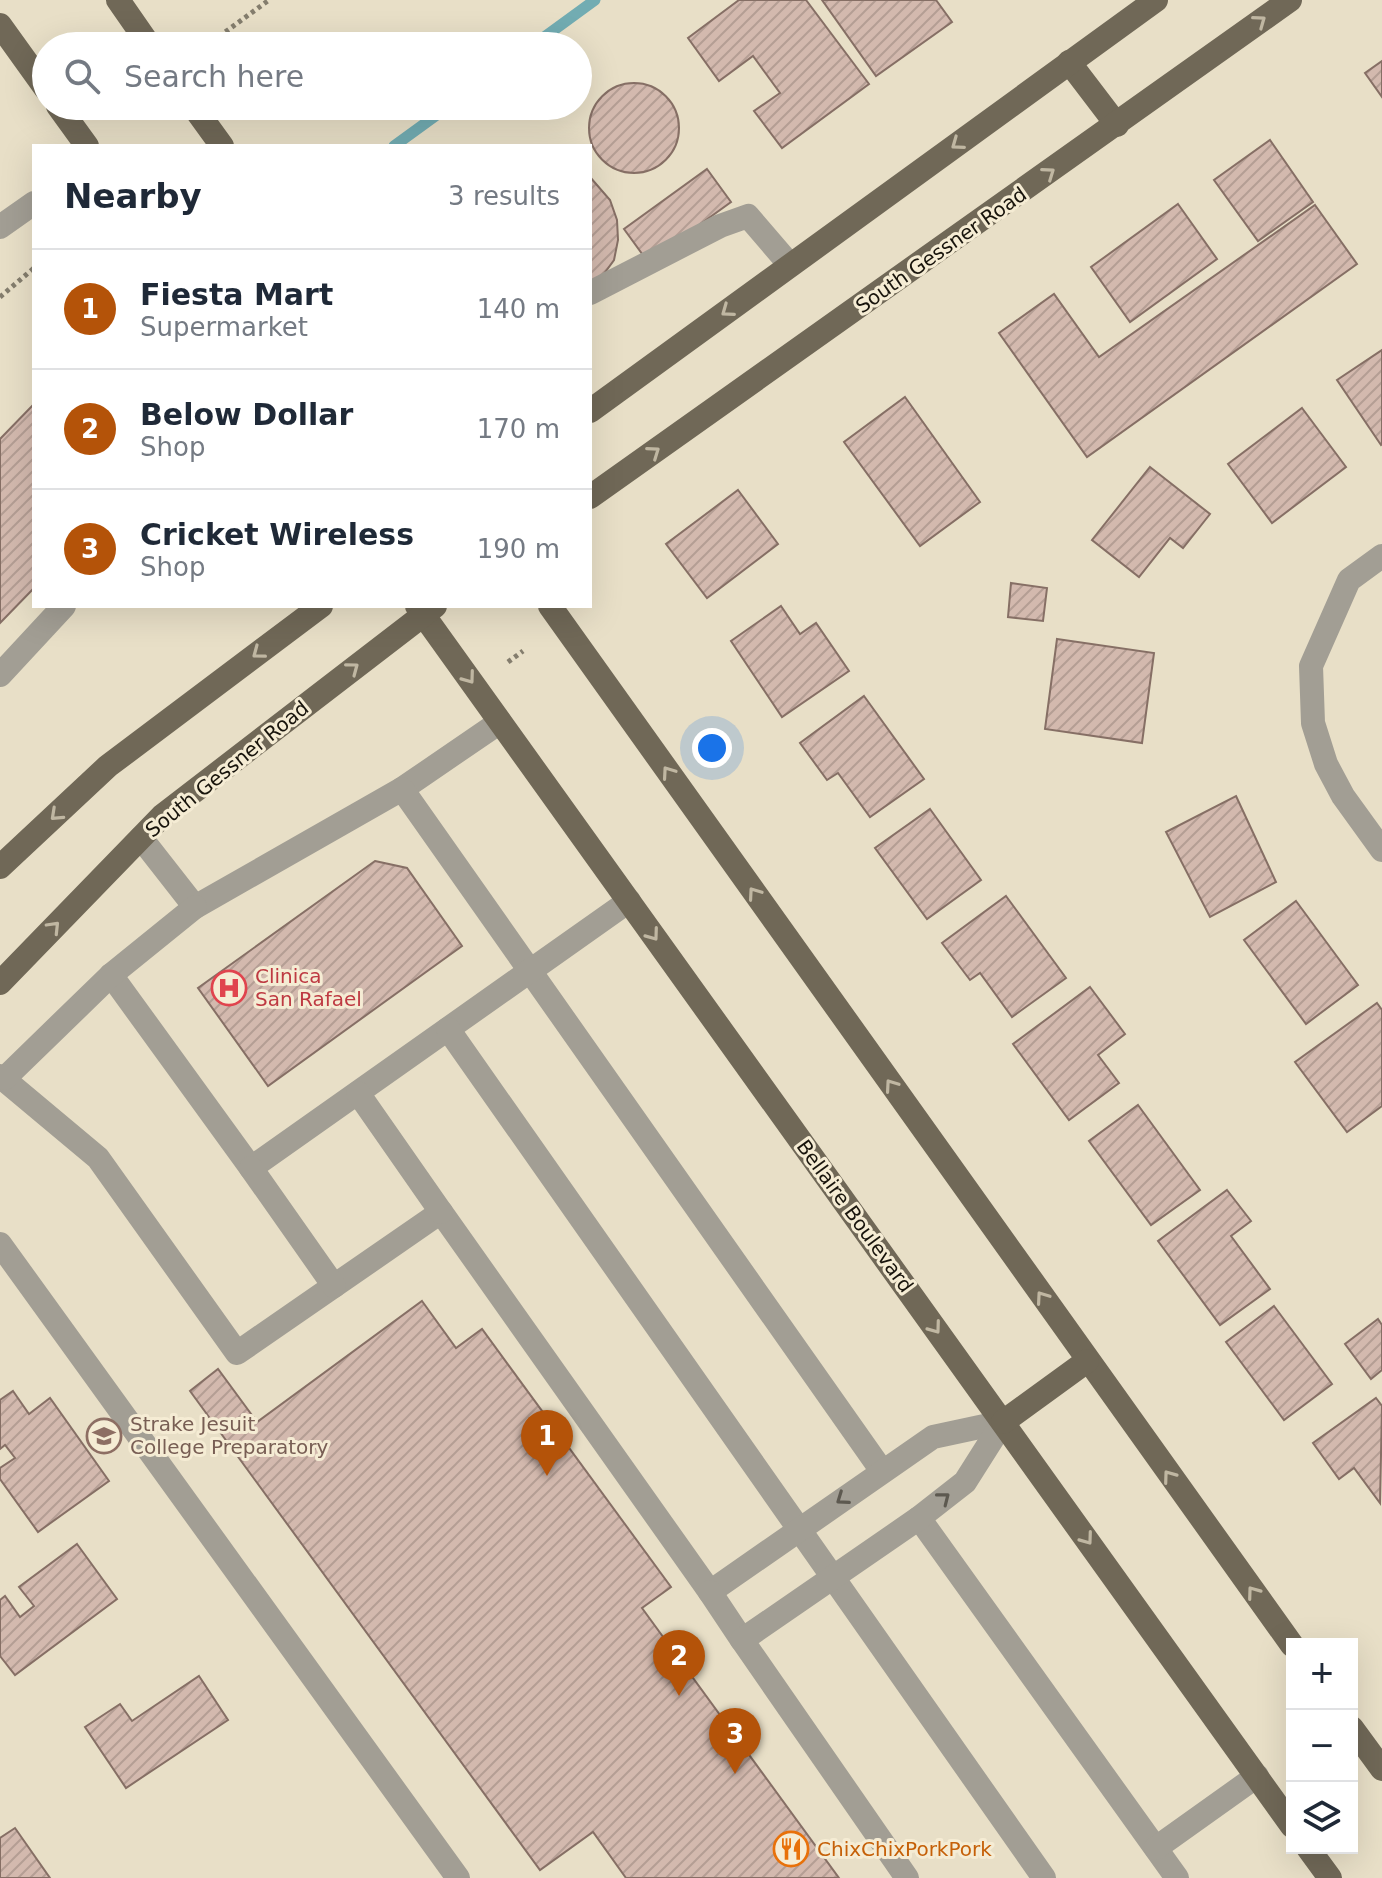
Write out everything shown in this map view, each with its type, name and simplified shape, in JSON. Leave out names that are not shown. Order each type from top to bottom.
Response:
[{"type":"main road","points":[[118,0],[140,32]]},
{"type":"main road","points":[[592,410],[1156,0]]},
{"type":"main road","name":"South Gessner Road","points":[[592,496],[1290,0]]},
{"type":"main road","points":[[0,25],[32,70]]},
{"type":"main road","points":[[1069,62],[1117,125]]},
{"type":"main road","points":[[68,120],[86,144]]},
{"type":"main road","points":[[203,120],[221,144]]},
{"type":"main road","points":[[0,867],[108,766],[318,608]]},
{"type":"main road","points":[[551,608],[1287,1638]]},
{"type":"main road","name":"South Gessner Road","points":[[0,983],[162,816],[425,609]]},
{"type":"main road","name":"Bellaire Boulevard","points":[[425,609],[500,722],[1286,1817]]},
{"type":"main road","points":[[1003,1422],[1087,1361]]},
{"type":"main road","points":[[1358,1736],[1382,1769]]},
{"type":"main road","points":[[1312,1854],[1330,1878]]},
{"type":"street","points":[[0,227],[32,204]]},
{"type":"street","points":[[592,292],[720,226],[748,216],[790,265]]},
{"type":"street","points":[[1382,556],[1349,580],[1311,666],[1313,723],[1326,764],[1343,796],[1382,850]]},
{"type":"street","points":[[0,675],[62,608]]},
{"type":"street","points":[[441,1212],[237,1353],[98,1158],[2,1077],[111,975],[195,907],[402,789],[500,722]]},
{"type":"street","points":[[402,789],[882,1471]]},
{"type":"street","points":[[141,838],[195,907]]},
{"type":"street","points":[[251,1168],[629,901]]},
{"type":"street","points":[[111,975],[334,1286]]},
{"type":"street","points":[[448,1029],[835,1576],[1044,1878]]},
{"type":"street","points":[[358,1093],[710,1592],[907,1878]]},
{"type":"street","points":[[0,1244],[458,1878]]},
{"type":"street","points":[[710,1592],[933,1437],[1003,1422]]},
{"type":"street","points":[[742,1640],[919,1518],[965,1482],[1003,1422]]},
{"type":"street","points":[[919,1518],[1177,1878]]},
{"type":"street","points":[[1156,1848],[1257,1776]]},
{"type":"path","points":[[225,32],[269,0]]},
{"type":"path","points":[[0,297],[32,270]]},
{"type":"path","points":[[508,662],[523,651]]},
{"type":"building","points":[[739,0],[806,0],[869,84],[782,148],[754,111],[780,93],[753,56],[719,81],[688,38]]},
{"type":"building","points":[[822,0],[936,0],[952,22],[876,76]]},
{"type":"building","points":[[1382,61],[1382,97],[1365,73]]},
{"type":"building","points":[[634,83],[651,86],[666,96],[678,119],[676,145],[666,160],[651,170],[634,173],[617,170],[602,160],[592,145],[589,128],[592,111],[602,96],[617,86]]},
{"type":"building","points":[[1270,140],[1313,202],[1258,241],[1214,180]]},
{"type":"building","points":[[707,169],[731,202],[648,262],[624,229]]},
{"type":"building","points":[[592,179],[610,200],[617,220],[618,240],[614,260],[592,290]]},
{"type":"building","points":[[1178,204],[1217,259],[1130,322],[1091,267]]},
{"type":"building","points":[[1315,205],[1357,264],[1087,457],[999,333],[1054,294],[1099,357]]},
{"type":"building","points":[[1382,350],[1382,444],[1381,445],[1337,380]]},
{"type":"building","points":[[905,397],[980,502],[920,546],[844,442]]},
{"type":"building","points":[[32,406],[32,590],[0,623],[0,439]]},
{"type":"building","points":[[1302,408],[1346,467],[1272,523],[1228,464]]},
{"type":"building","points":[[1150,467],[1210,514],[1183,548],[1170,538],[1139,577],[1092,540]]},
{"type":"building","points":[[738,490],[778,544],[707,598],[666,544]]},
{"type":"building","points":[[1011,583],[1047,588],[1043,621],[1008,617]]},
{"type":"building","points":[[781,606],[800,634],[816,623],[849,671],[782,717],[731,641]]},
{"type":"building","points":[[1057,639],[1154,653],[1142,743],[1045,729]]},
{"type":"building","points":[[864,696],[924,779],[870,817],[838,773],[827,780],[800,743]]},
{"type":"building","points":[[1236,796],[1276,882],[1210,917],[1166,832]]},
{"type":"building","points":[[930,809],[981,880],[927,919],[875,848]]},
{"type":"building","points":[[375,861],[407,868],[462,946],[268,1086],[198,988]]},
{"type":"building","points":[[1006,896],[1066,978],[1012,1017],[980,973],[970,980],[942,943]]},
{"type":"building","points":[[1296,901],[1358,985],[1306,1024],[1244,940]]},
{"type":"building","points":[[1090,987],[1125,1034],[1098,1055],[1119,1083],[1069,1120],[1013,1044]]},
{"type":"building","points":[[1377,1003],[1382,1010],[1382,1106],[1347,1132],[1295,1062]]},
{"type":"building","points":[[1138,1105],[1200,1190],[1151,1225],[1089,1141]]},
{"type":"building","points":[[1227,1190],[1251,1221],[1231,1236],[1270,1289],[1220,1325],[1158,1241]]},
{"type":"building","points":[[422,1301],[456,1348],[482,1329],[671,1587],[642,1608],[839,1878],[626,1878],[593,1832],[540,1870],[190,1391],[218,1369],[257,1422]]},
{"type":"building","points":[[1274,1306],[1332,1384],[1284,1420],[1226,1342]]},
{"type":"building","points":[[1378,1319],[1382,1325],[1382,1370],[1371,1379],[1345,1344]]},
{"type":"building","points":[[13,1391],[29,1414],[50,1398],[109,1481],[38,1532],[0,1479],[0,1468],[15,1458],[5,1445],[0,1449],[0,1400]]},
{"type":"building","points":[[1376,1398],[1382,1406],[1380,1503],[1354,1468],[1339,1479],[1313,1443]]},
{"type":"building","points":[[77,1544],[117,1599],[15,1675],[0,1656],[0,1600],[5,1596],[20,1617],[34,1606],[19,1587]]},
{"type":"building","points":[[199,1676],[228,1720],[126,1788],[85,1727],[120,1704],[132,1721]]},
{"type":"building","points":[[15,1828],[50,1878],[0,1878],[0,1838]]},
{"type":"waterway","points":[[551,32],[595,0]]},
{"type":"waterway","points":[[397,144],[430,120]]},
{"type":"place","name":"Clinica San Rafael","points":[[229,988]]},
{"type":"place","name":"Strake Jesuit College Preparatory","points":[[104,1436]]},
{"type":"place","name":"Fiesta Mart","points":[[547,1476]]},
{"type":"place","name":"Below Dollar","points":[[679,1696]]},
{"type":"place","name":"Cricket Wireless","points":[[735,1774]]},
{"type":"place","name":"ChixChixPorkPork","points":[[791,1849]]}]
